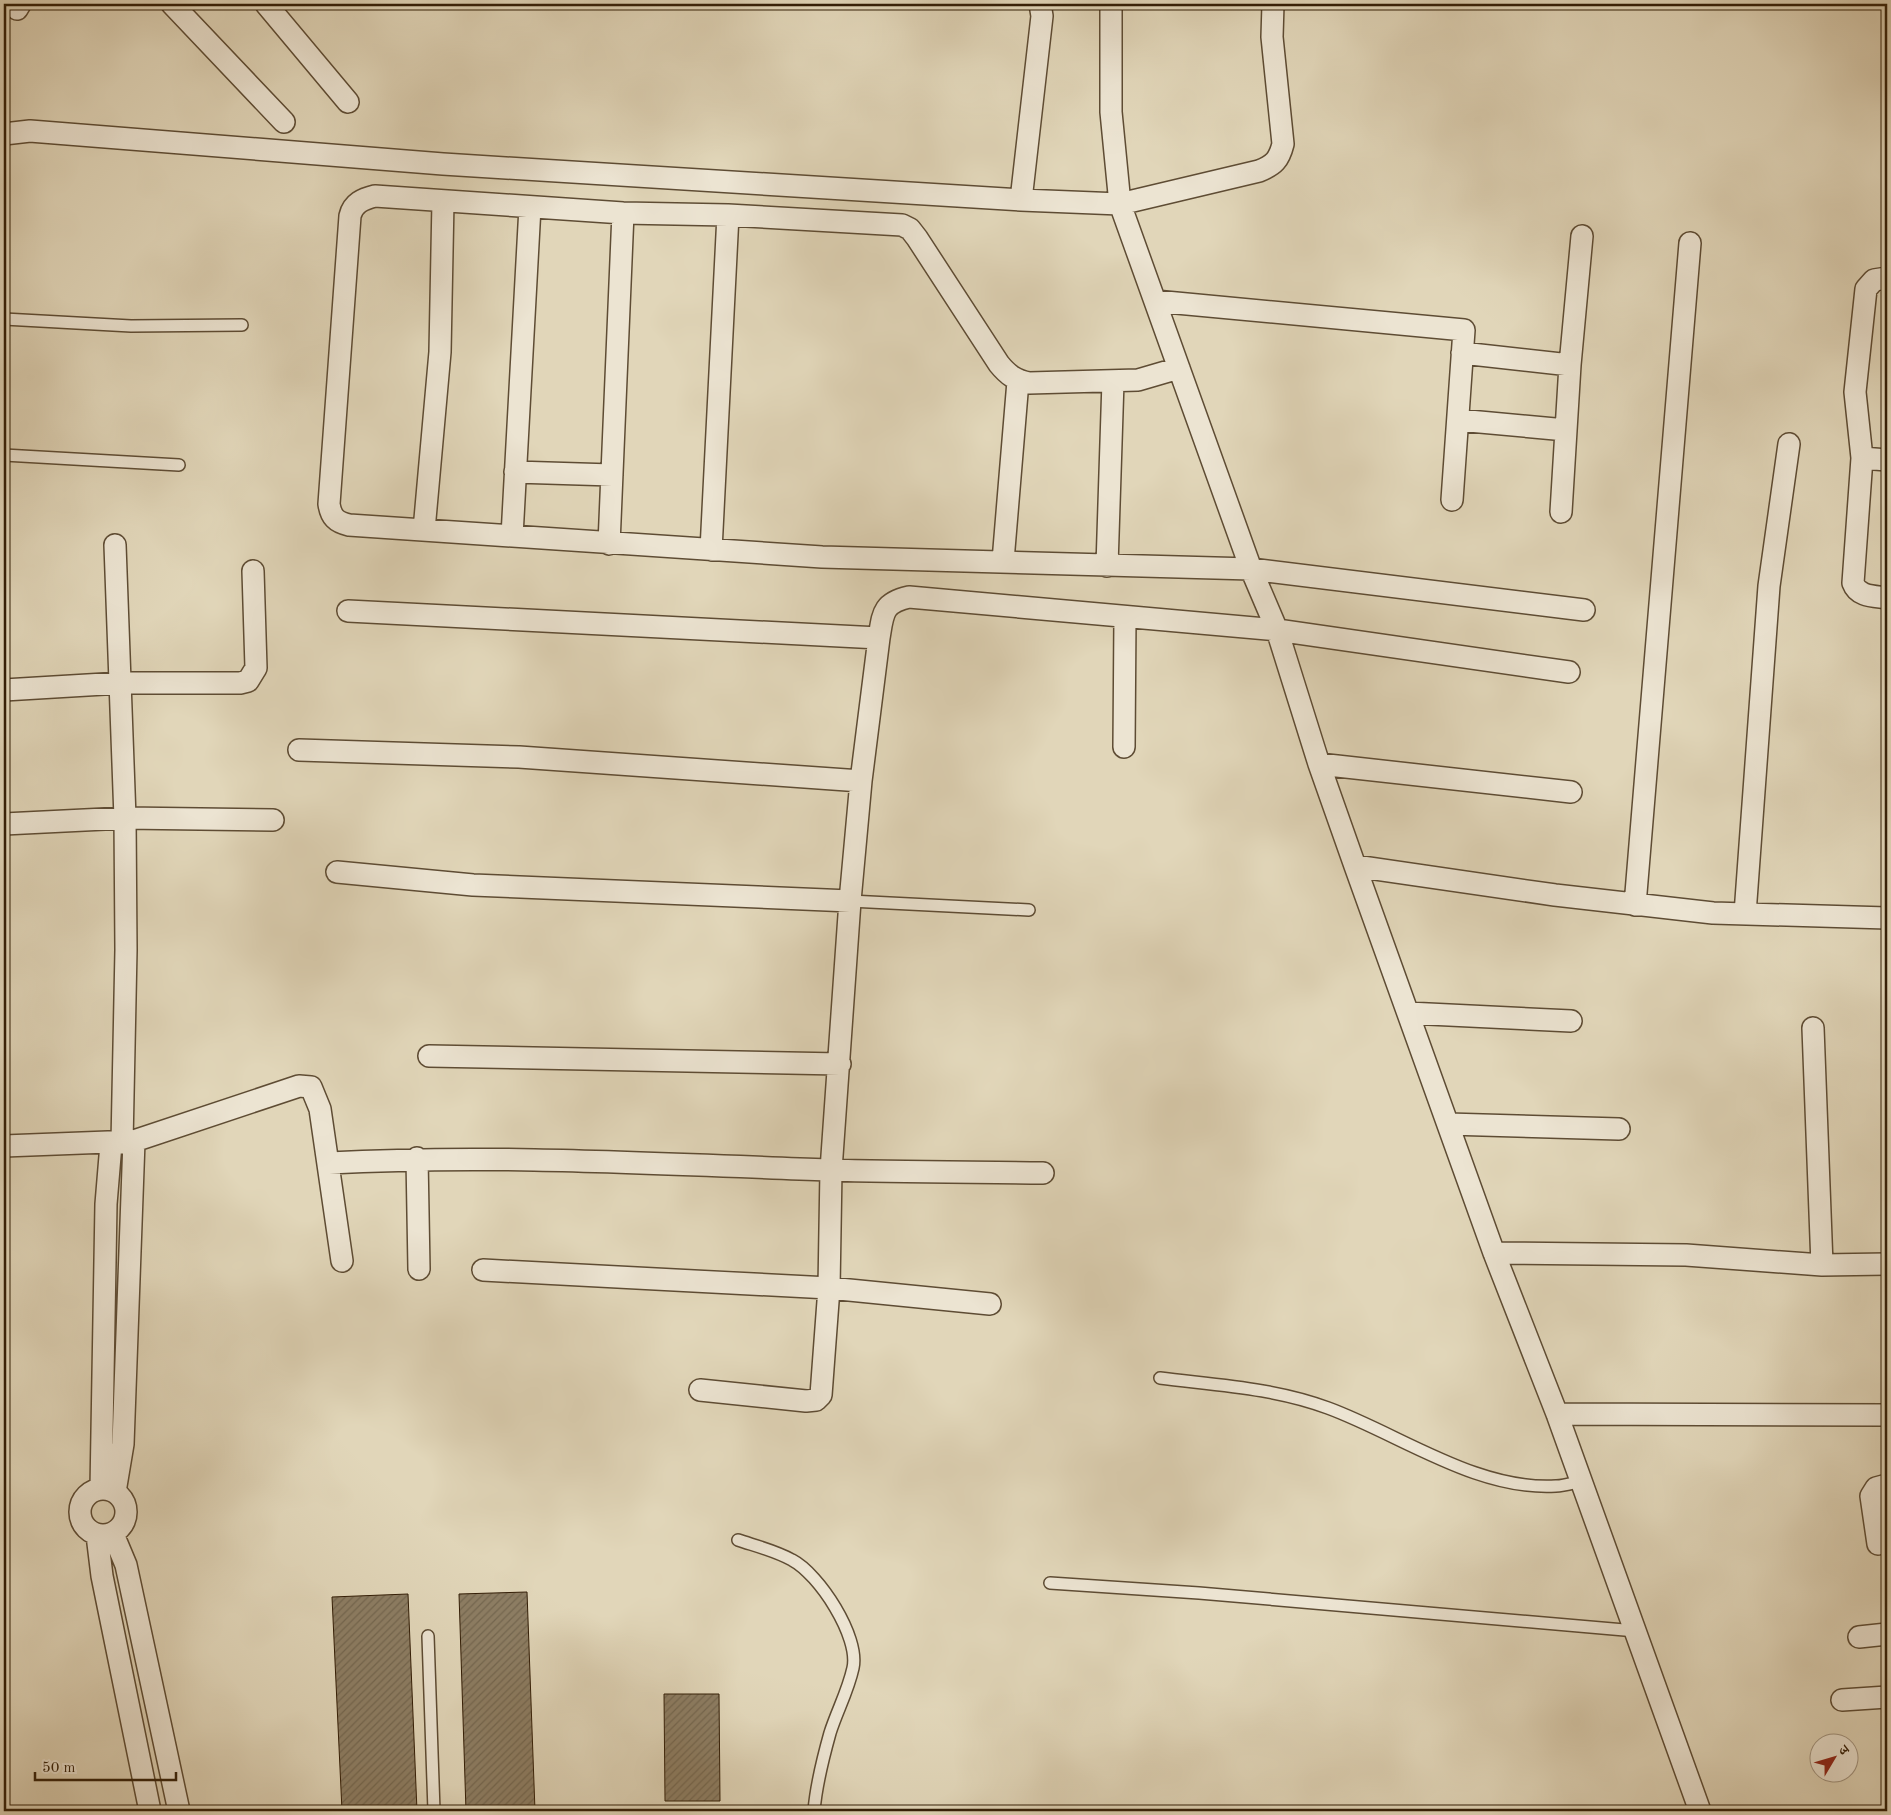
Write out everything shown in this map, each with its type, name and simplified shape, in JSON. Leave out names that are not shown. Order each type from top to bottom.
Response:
[{"type":"street","points":[[172,4],[284,122]]},
{"type":"street","points":[[266,4],[348,102]]},
{"type":"street","points":[[1021,200],[1042,16],[1040,4]]},
{"type":"street","points":[[1111,4],[1111,112],[1120,204],[1251,569],[1277,630],[1319,764],[1494,1253],[1582,1481],[1700,1811]]},
{"type":"street","points":[[4,134],[30,131],[433,163],[1021,200],[1120,204],[1259,171],[1274,165],[1280,156],[1283,144],[1272,37],[1273,4]]},
{"type":"street","points":[[1179,368],[1138,380],[1029,383],[1018,381],[1008,375],[999,364],[910,229],[891,224],[728,215],[623,213],[375,196],[357,203],[352,209],[329,504],[331,515],[343,524],[609,544],[822,557],[1251,569],[1584,610]]},
{"type":"street","points":[[424,530],[440,352],[444,200]]},
{"type":"street","points":[[512,536],[530,207]]},
{"type":"street","points":[[609,544],[623,213]]},
{"type":"street","points":[[711,550],[728,215]]},
{"type":"street","points":[[1561,512],[1570,365],[1582,236]]},
{"type":"street","points":[[1635,904],[1690,243]]},
{"type":"street","points":[[1887,278],[1874,280],[1866,290],[1855,392],[1862,458],[1852,583],[1861,594],[1887,598]]},
{"type":"street","points":[[1154,301],[1464,330],[1452,500]]},
{"type":"street","points":[[1462,353],[1570,365]]},
{"type":"street","points":[[1107,566],[1113,380]]},
{"type":"street","points":[[1003,561],[1018,381]]},
{"type":"street","points":[[1458,420],[1566,430]]},
{"type":"street","points":[[1745,914],[1769,586],[1789,444]]},
{"type":"street","points":[[1862,458],[1887,460]]},
{"type":"street","points":[[515,472],[612,475]]},
{"type":"street","points":[[108,1490],[106,1204],[122,1143],[126,950],[125,818],[115,546]]},
{"type":"street","points":[[4,690],[121,684],[240,683],[248,681],[256,668],[253,571]]},
{"type":"street","points":[[700,1390],[806,1401],[816,1400],[821,1394],[829,1288],[831,1170],[840,1064],[850,901],[861,781],[879,638],[887,606],[895,600],[908,597],[1277,630],[1570,672]]},
{"type":"street","points":[[348,611],[879,638]]},
{"type":"street","points":[[1124,747],[1125,617]]},
{"type":"street","points":[[299,750],[519,757],[861,781]]},
{"type":"street","points":[[1319,764],[1571,792]]},
{"type":"street","points":[[4,824],[125,818],[272,820]]},
{"type":"street","points":[[1355,866],[1635,904],[1745,914],[1887,918]]},
{"type":"street","points":[[337,872],[473,885],[850,901]]},
{"type":"street","points":[[1408,1013],[1571,1021]]},
{"type":"street","points":[[1813,1028],[1822,1265]]},
{"type":"street","points":[[429,1056],[840,1064]]},
{"type":"street","points":[[4,1146],[122,1143],[299,1086],[311,1087],[320,1108],[342,1261]]},
{"type":"street","points":[[1448,1124],[1619,1129]]},
{"type":"street","points":[[329,1163],[417,1158],[529,1159],[831,1170],[1043,1172]]},
{"type":"street","points":[[417,1158],[419,1269]]},
{"type":"street","points":[[1494,1253],[1686,1255],[1822,1265],[1887,1264]]},
{"type":"street","points":[[482,1270],[829,1288],[990,1304]]},
{"type":"street","points":[[1557,1414],[1887,1415]]},
{"type":"street","points":[[1878,1544],[1871,1496],[1876,1488],[1887,1485]]},
{"type":"street","points":[[105,1534],[123,1526],[127,1511],[121,1497],[108,1490],[86,1496],[80,1510],[84,1525],[105,1534],[126,1565],[179,1811]]},
{"type":"street","points":[[105,1534],[102,1576],[150,1811]]},
{"type":"street","points":[[1859,1637],[1887,1634]]},
{"type":"street","points":[[1842,1700],[1887,1697]]},
{"type":"lane","points":[[4,319],[131,326],[242,325]]},
{"type":"lane","points":[[4,454],[179,465]]},
{"type":"lane","points":[[850,901],[1029,910]]},
{"type":"lane","points":[[1160,1378],[1241,1388],[1327,1407],[1466,1469],[1505,1482],[1556,1486],[1582,1481]]},
{"type":"lane","points":[[738,1540],[791,1559],[807,1569],[821,1586],[846,1627],[854,1666],[843,1703],[831,1732],[814,1811]]},
{"type":"lane","points":[[1050,1583],[1199,1592],[1636,1631]]},
{"type":"lane","points":[[428,1636],[434,1811]]},
{"type":"building","points":[[527,1592],[535,1811],[466,1811],[459,1594]]},
{"type":"building","points":[[408,1594],[417,1811],[342,1811],[332,1597]]},
{"type":"building","points":[[664,1694],[719,1694],[720,1801],[665,1801]]}]
